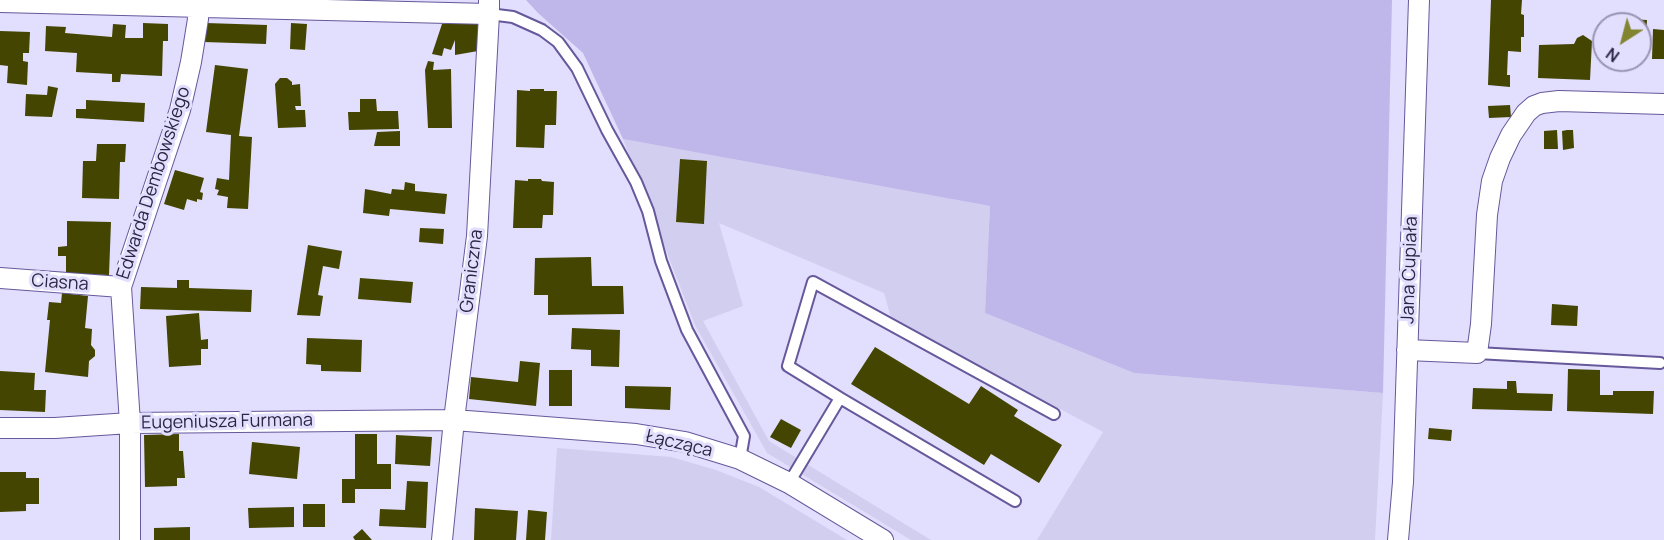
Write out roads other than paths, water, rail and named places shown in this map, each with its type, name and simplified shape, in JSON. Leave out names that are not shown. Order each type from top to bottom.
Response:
[{"type":"street","name":"Jana Cupiała","points":[[1398,540],[1403,482],[1419,0]]},
{"type":"street","points":[[0,2],[197,7],[489,7]]},
{"type":"street","name":"Edwarda Dembowskiego","points":[[130,540],[130,423],[121,287],[180,110],[198,20],[197,7]]},
{"type":"street","name":"Graniczna","points":[[442,540],[454,420],[477,236],[489,7]]},
{"type":"street","points":[[1407,350],[1477,352],[1481,324],[1487,215],[1492,181],[1500,158],[1518,124],[1534,106],[1546,102],[1566,101],[1664,105]]},
{"type":"street","name":"Ciasna","points":[[0,278],[121,287]]},
{"type":"street","name":"Eugeniusza Furmana","points":[[0,428],[55,428],[130,423],[454,420]]},
{"type":"street","name":"Łącząca","points":[[454,420],[636,434],[685,442],[740,459],[789,483],[883,540]]},
{"type":"lane","points":[[489,7],[542,30],[558,42],[577,68],[607,130],[636,182],[648,211],[660,261],[687,330],[744,436],[740,459]]},
{"type":"lane","points":[[1015,501],[788,366],[813,282],[1054,414]]},
{"type":"lane","points":[[1477,352],[1660,363]]},
{"type":"lane","points":[[789,483],[840,398]]}]
